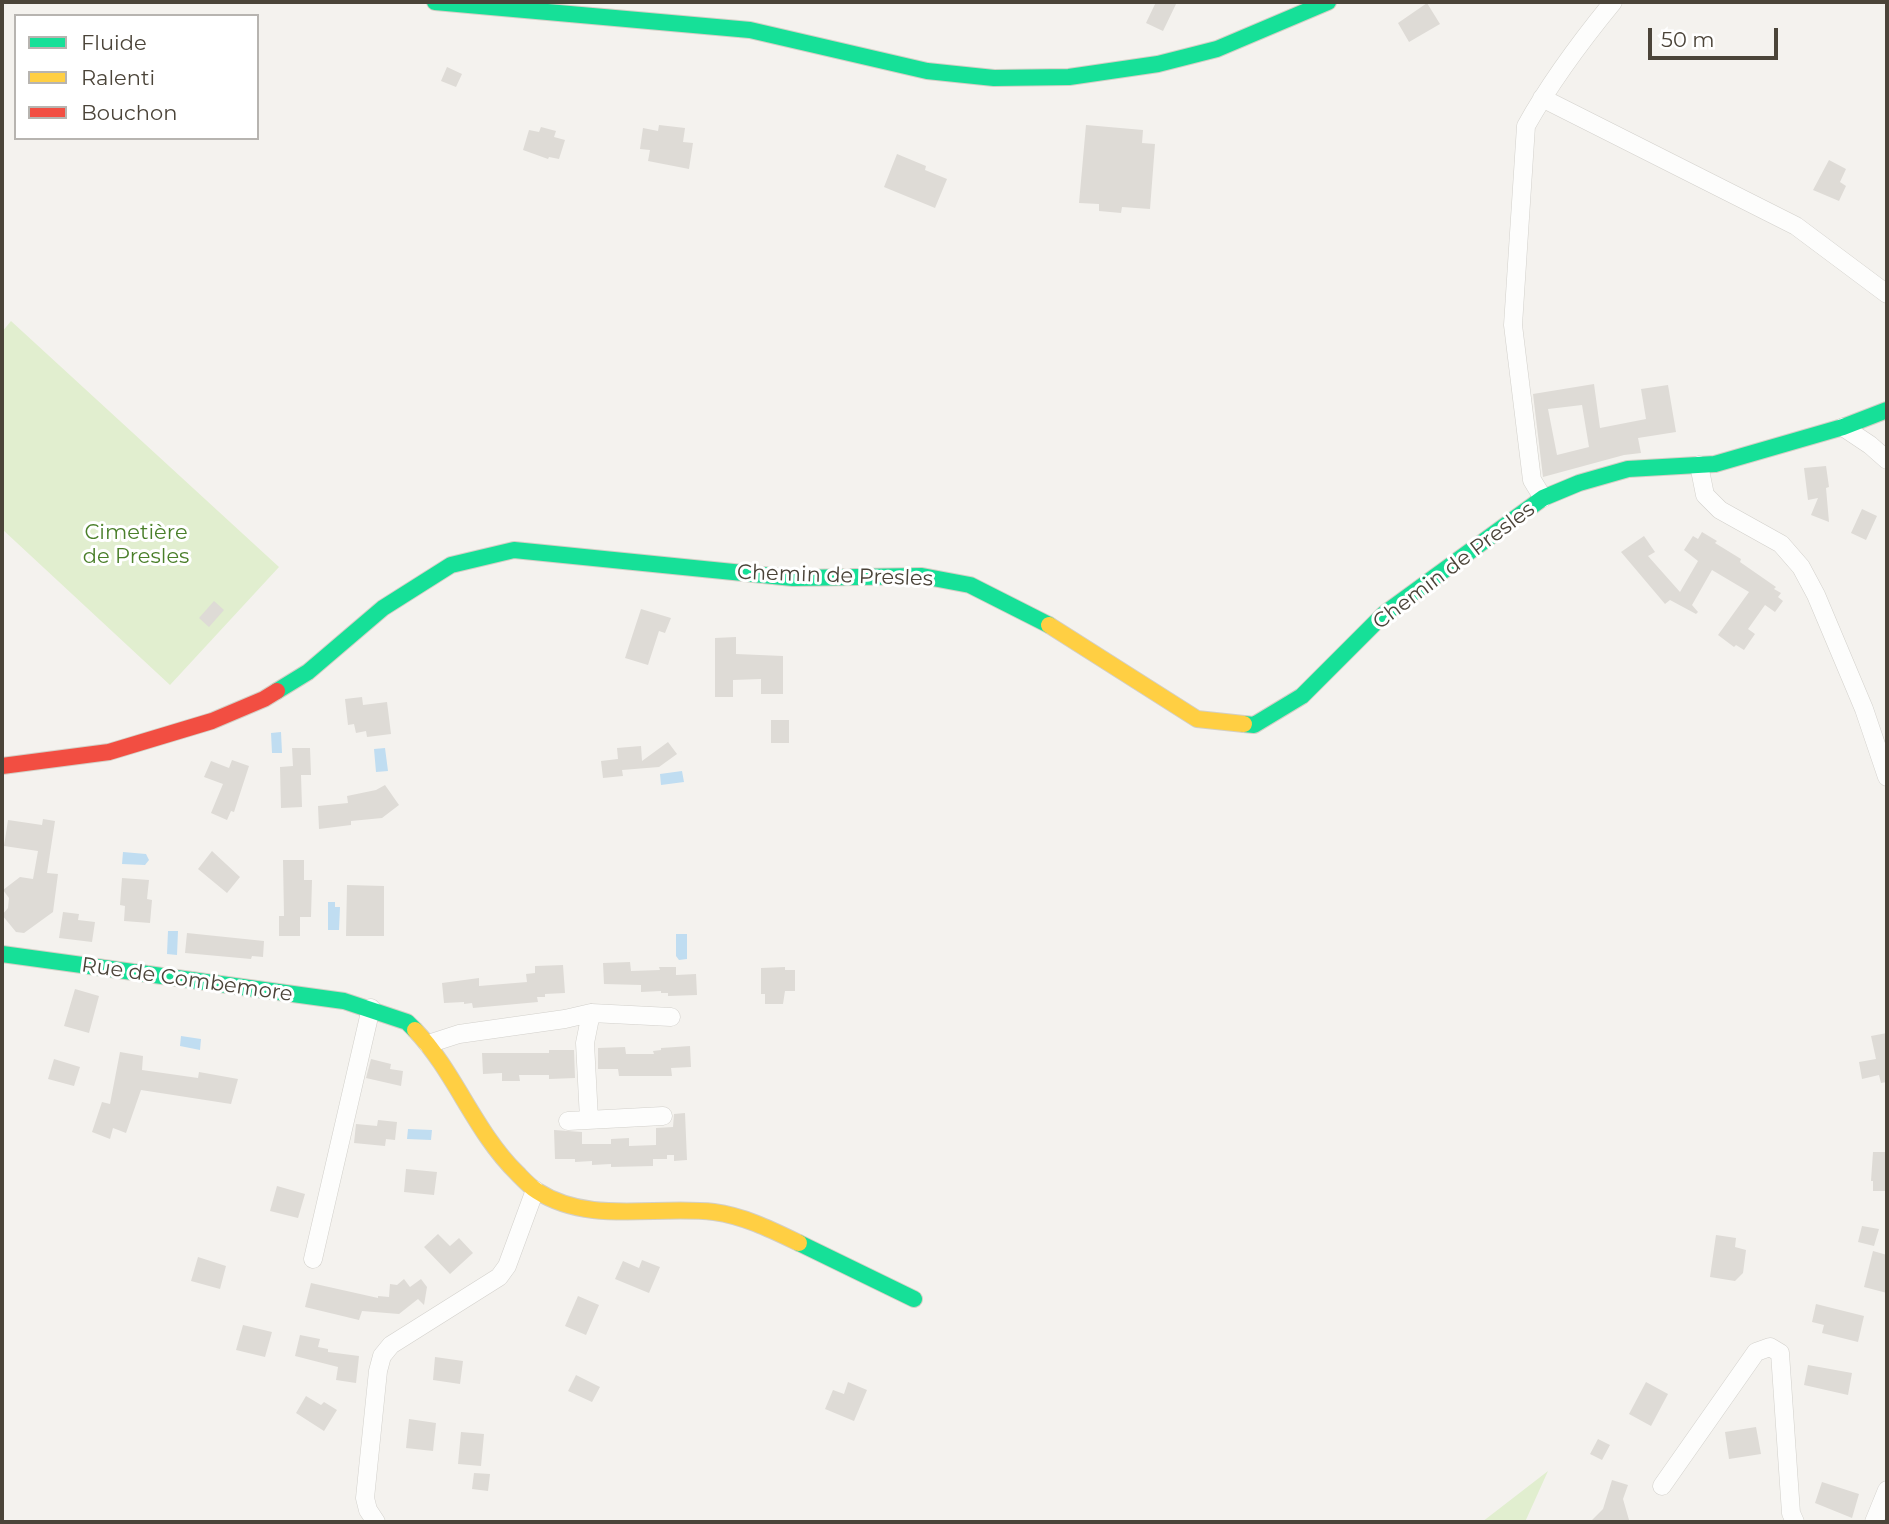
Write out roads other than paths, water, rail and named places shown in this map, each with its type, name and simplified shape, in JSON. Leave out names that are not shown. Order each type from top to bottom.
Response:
[{"type":"street","points":[[435,2],[750,30],[914,69],[994,78],[1069,77],[1158,64],[1217,49],[1328,2]]},
{"type":"street","points":[[1544,498],[1532,480],[1514,325],[1526,126],[1579,44],[1614,2]]},
{"type":"street","points":[[1542,98],[1796,226],[1887,294]]},
{"type":"street","name":"Chemin de Presles","points":[[2,766],[109,752],[212,721],[264,699],[308,671],[383,608],[452,565],[514,550],[793,578],[922,576],[970,585],[1063,632],[1197,719],[1254,726],[1302,696],[1384,614],[1544,498],[1579,483],[1628,469],[1715,464],[1843,427],[1887,410]]},
{"type":"street","points":[[1843,427],[1887,460]]},
{"type":"street","points":[[1699,465],[1705,495],[1720,510],[1781,544],[1801,567],[1816,595],[1864,709],[1887,778]]},
{"type":"street","name":"Rue de Combemore","points":[[2,954],[344,1001],[371,1008],[407,1022],[428,1044],[468,1109],[505,1161],[535,1190],[564,1205],[596,1211],[713,1212],[742,1218],[777,1232],[914,1299]]},
{"type":"street","points":[[313,1259],[371,1008]]},
{"type":"street","points":[[428,1044],[459,1034],[591,1013],[671,1017]]},
{"type":"street","points":[[589,1119],[584,1042],[591,1013]]},
{"type":"street","points":[[568,1121],[663,1116]]},
{"type":"street","points":[[376,1522],[368,1510],[365,1498],[378,1371],[382,1356],[391,1345],[499,1277],[507,1266],[535,1190]]},
{"type":"street","points":[[1662,1486],[1756,1352],[1770,1347],[1780,1353],[1791,1513],[1795,1522]]},
{"type":"street","points":[[1874,1522],[1887,1490]]},
{"type":"water","points":[[281,732],[282,753],[272,753],[271,733]]},
{"type":"water","points":[[385,748],[388,771],[376,772],[374,749]]},
{"type":"water","points":[[682,771],[684,782],[661,785],[660,774]]},
{"type":"water","points":[[123,852],[146,854],[149,860],[145,865],[122,864]]},
{"type":"water","points":[[328,902],[335,902],[335,907],[340,907],[339,930],[328,930]]},
{"type":"water","points":[[168,931],[178,931],[177,955],[167,954]]},
{"type":"water","points":[[676,934],[687,934],[687,959],[679,960],[676,956]]},
{"type":"water","points":[[181,1036],[201,1039],[200,1050],[180,1046]]},
{"type":"water","points":[[408,1129],[432,1130],[431,1140],[407,1139]]},
{"type":"park label","name":"Cimetière de Presles","points":[[136,545]]}]
